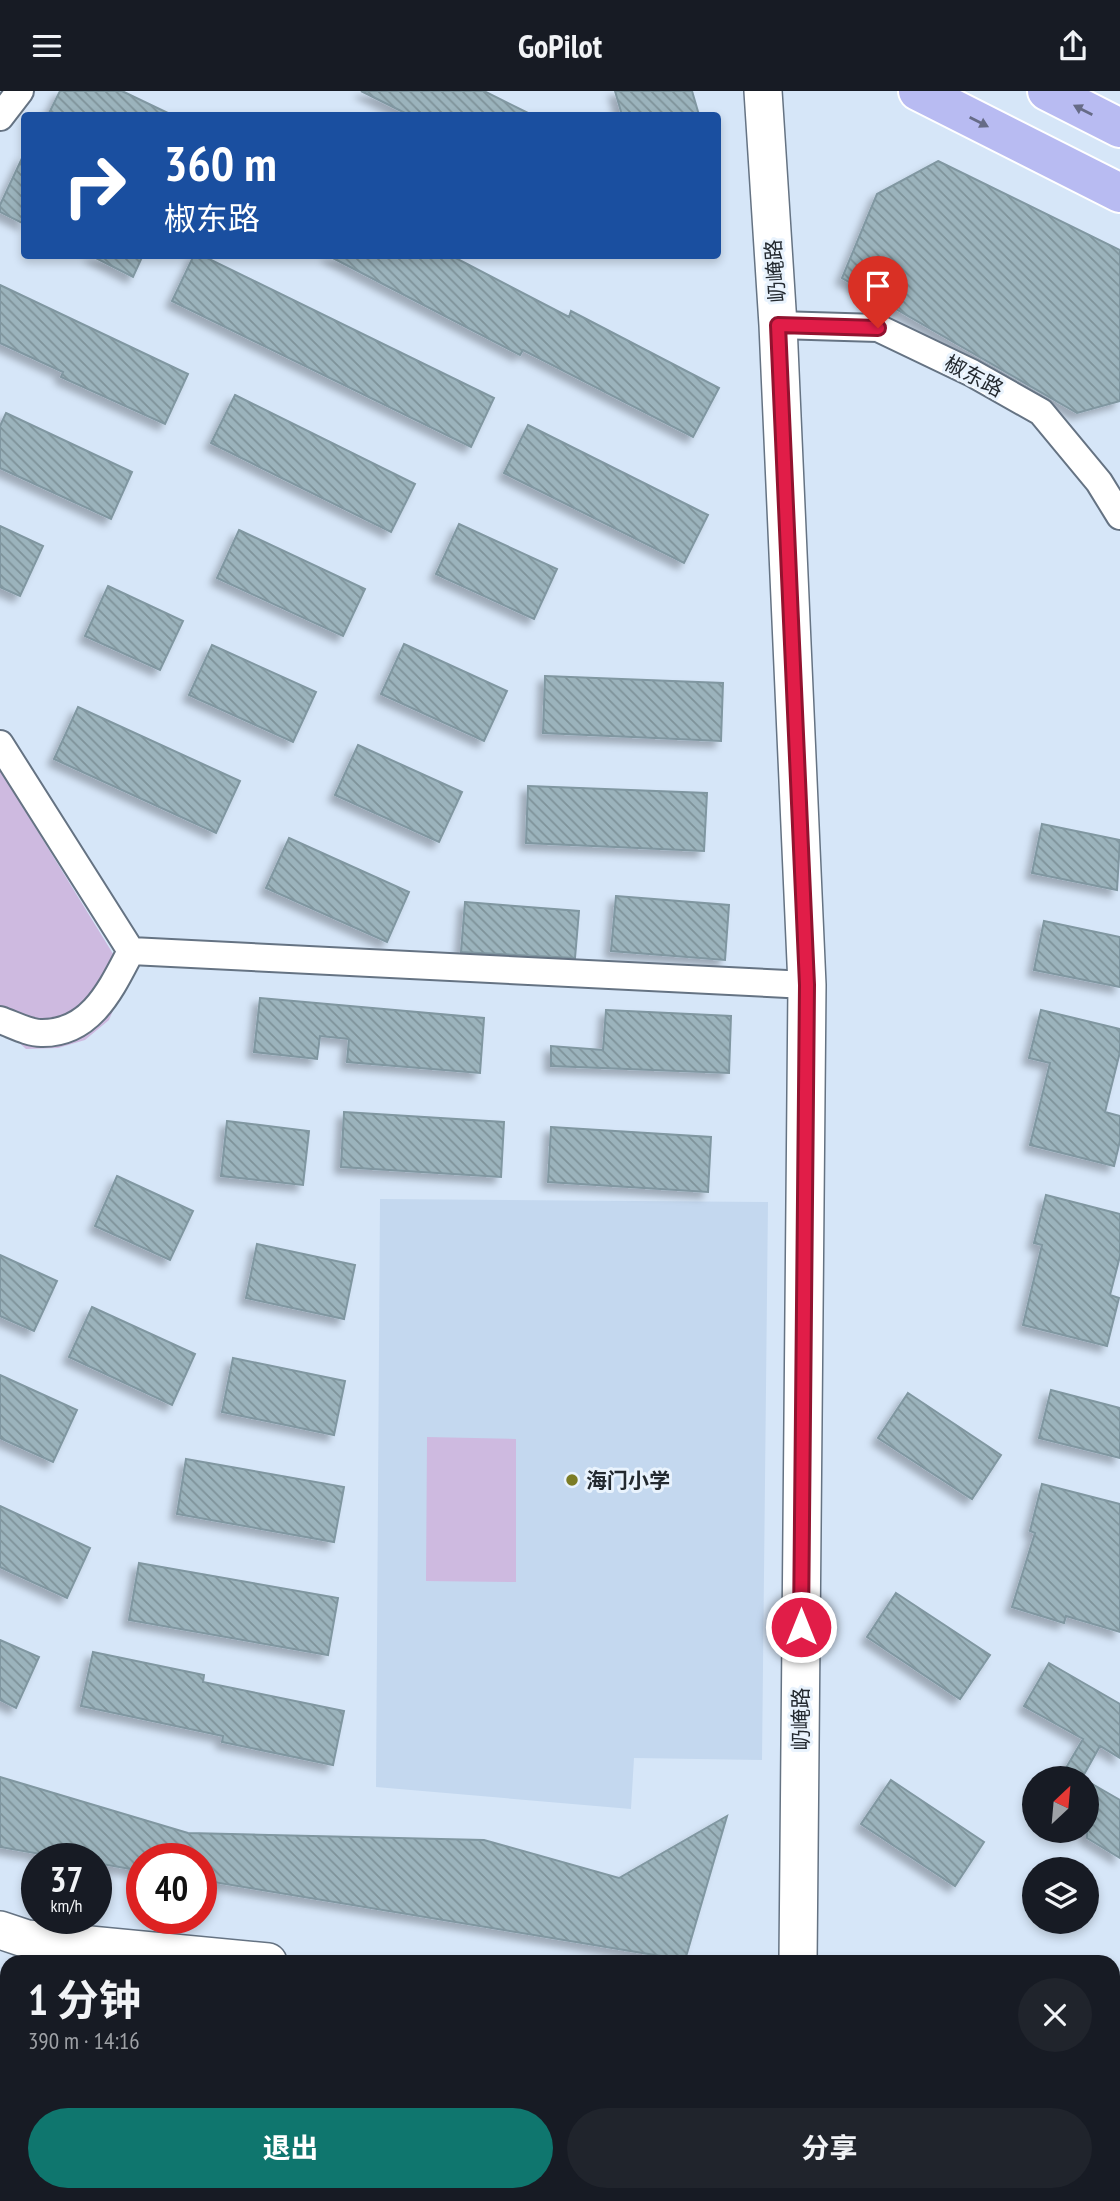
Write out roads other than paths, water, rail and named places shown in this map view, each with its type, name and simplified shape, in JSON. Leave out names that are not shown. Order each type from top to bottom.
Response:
[{"type":"main road","points":[[918,91],[1120,193]]},
{"type":"main road","points":[[1047,91],[1120,128]]},
{"type":"street","points":[[0,117],[20,91]]},
{"type":"street","name":"屷崦路","points":[[763,91],[778,325],[807,985],[798,1955]]},
{"type":"street","name":"椒东路","points":[[778,325],[878,328],[972,373],[1041,412],[1099,482],[1120,516]]},
{"type":"street","points":[[0,744],[131,951]]},
{"type":"street","points":[[131,951],[807,985]]},
{"type":"street","points":[[0,1020],[40,1033],[75,1027],[104,1003],[131,951]]},
{"type":"street","points":[[0,1930],[27,1939],[195,1955]]},
{"type":"place","name":"海门小学","points":[[572,1480]]}]
